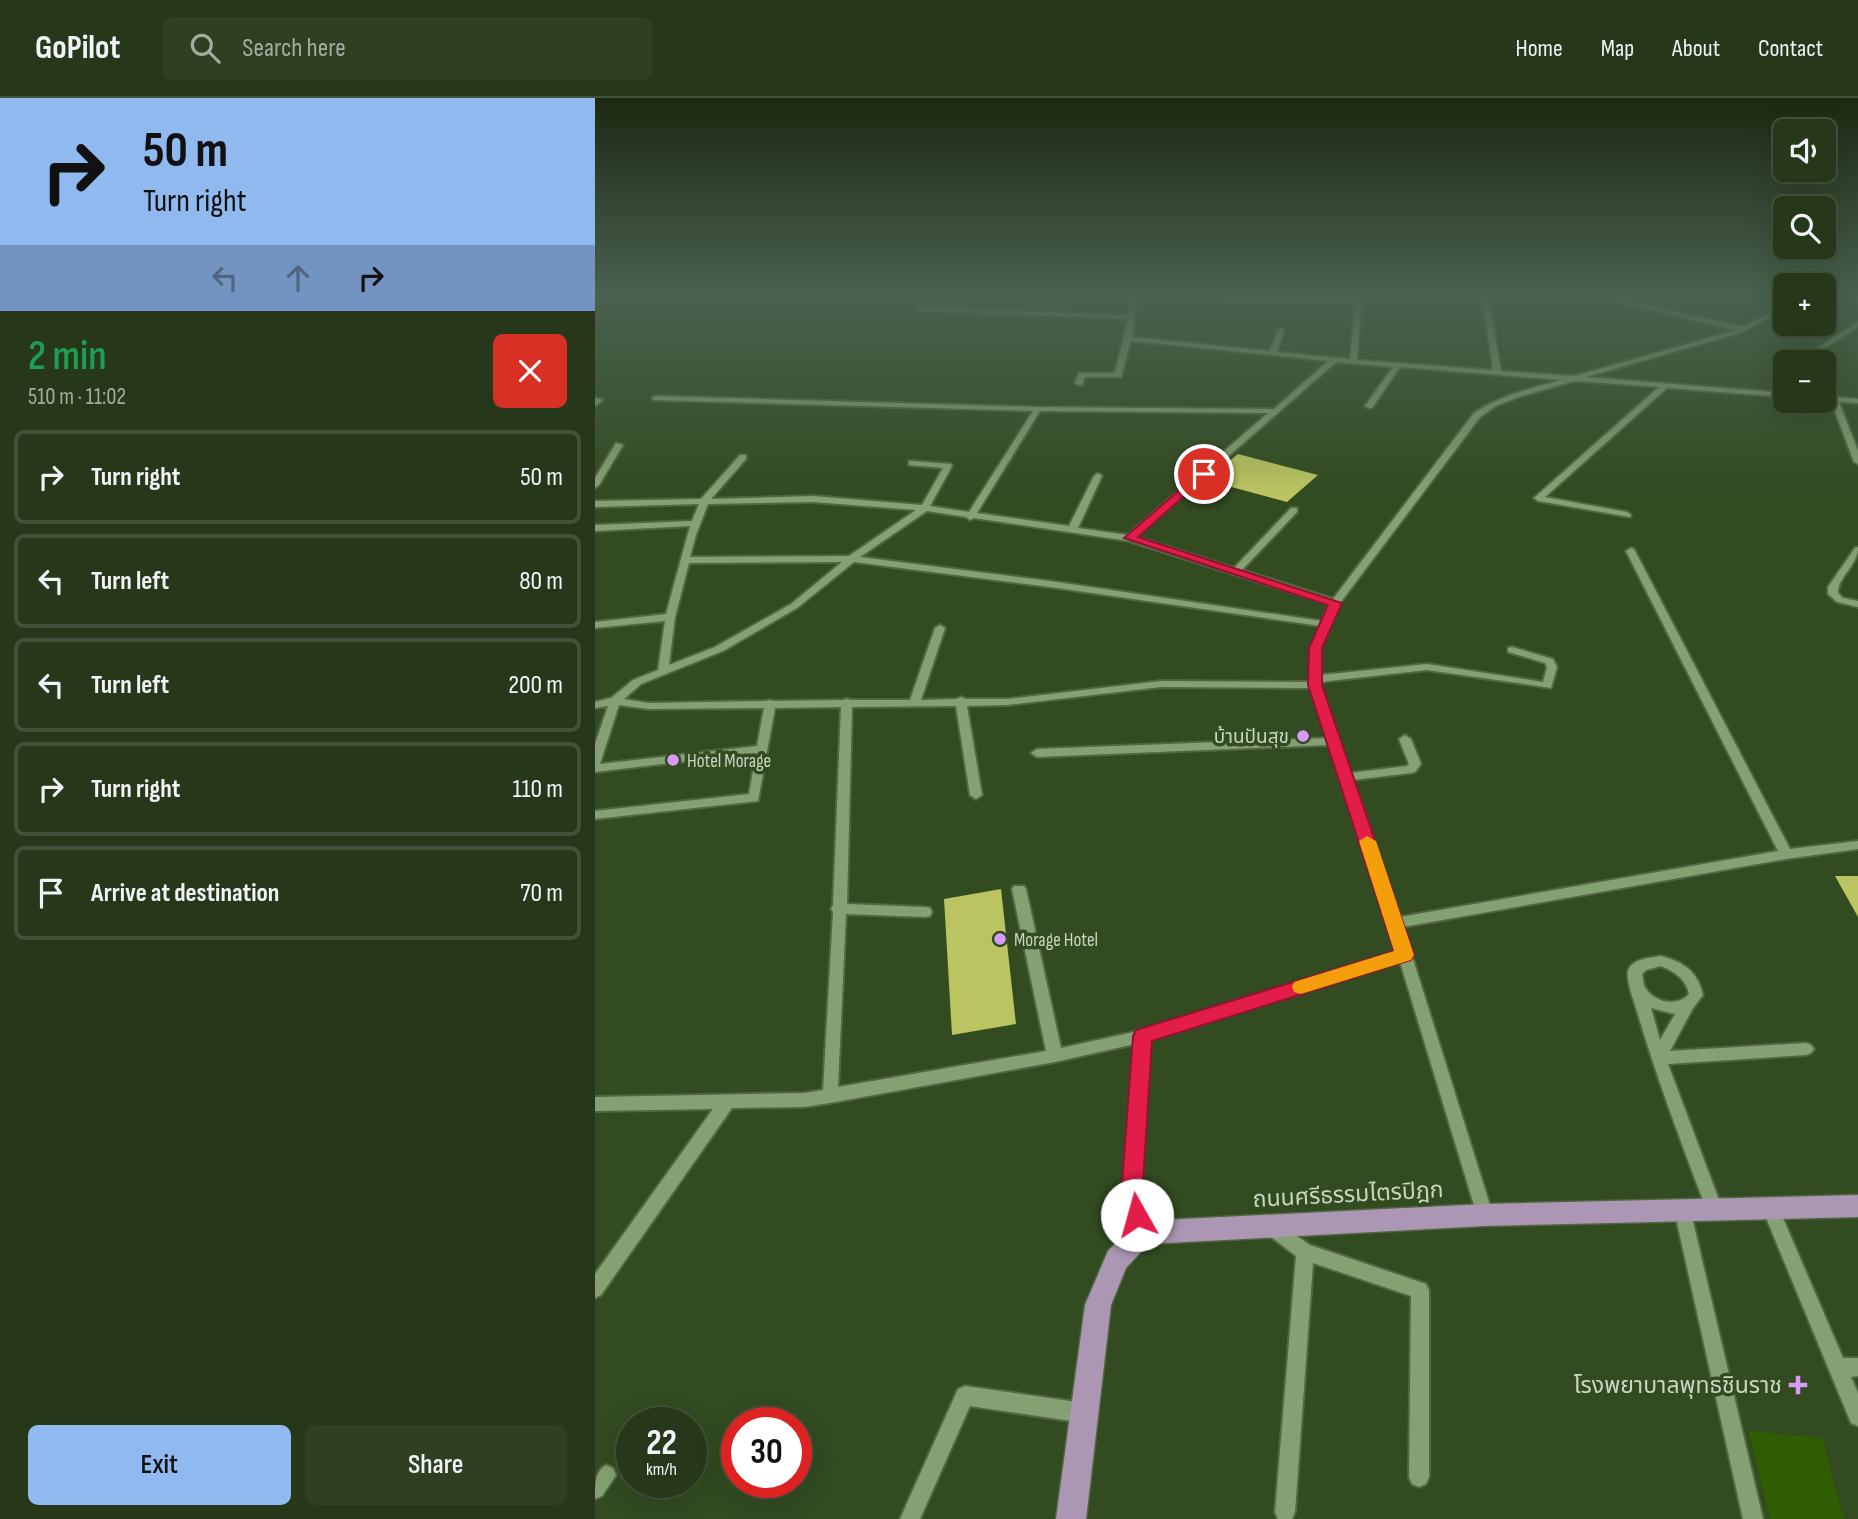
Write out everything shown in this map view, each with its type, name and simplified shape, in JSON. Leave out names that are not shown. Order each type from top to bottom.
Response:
[{"type":"main road","name":"ถนนศรีธรรมไตรปิฎก","points":[[1143,1233],[1485,1215],[1858,1206]]},
{"type":"main road","points":[[1071,1519],[1098,1305],[1117,1260],[1143,1233]]},
{"type":"street","points":[[1079,383],[1082,375],[1118,375],[1122,360]]},
{"type":"street","points":[[1130,538],[1334,360]]},
{"type":"street","points":[[1340,360],[1773,394]]},
{"type":"street","points":[[1495,360],[1497,371]]},
{"type":"street","points":[[1485,1215],[1395,923],[1332,741],[1315,682],[1316,648],[1335,603],[1477,415],[1493,404],[1516,395],[1637,360]]},
{"type":"street","points":[[1369,406],[1398,365]]},
{"type":"street","points":[[1627,515],[1538,498],[1663,389],[1663,386]]},
{"type":"street","points":[[656,398],[1038,410],[1277,411]]},
{"type":"street","points":[[1836,399],[1858,401]]},
{"type":"street","points":[[1836,404],[1858,462]]},
{"type":"street","points":[[970,517],[1038,410]]},
{"type":"street","points":[[595,485],[619,444]]},
{"type":"street","points":[[663,671],[670,617],[696,523],[705,500],[743,457]]},
{"type":"street","points":[[595,762],[615,701],[637,682],[719,649],[794,606],[903,520],[925,508],[948,466],[912,463]]},
{"type":"street","points":[[1072,530],[1098,476]]},
{"type":"street","points":[[595,504],[813,499],[925,508],[970,517],[1130,538],[1335,603]]},
{"type":"street","points":[[1235,572],[1294,510]]},
{"type":"street","points":[[595,527],[696,523]]},
{"type":"street","points":[[1858,550],[1833,587],[1833,594],[1840,600],[1858,604]]},
{"type":"street","points":[[1631,551],[1786,854]]},
{"type":"street","points":[[686,560],[852,559],[1325,624]]},
{"type":"street","points":[[595,625],[670,617]]},
{"type":"street","points":[[915,702],[940,628]]},
{"type":"street","points":[[595,705],[615,701],[648,706],[961,700],[1007,702],[1161,684],[1315,682],[1427,667],[1547,685],[1552,667],[1549,661],[1512,650]]},
{"type":"street","points":[[961,700],[976,795]]},
{"type":"street","points":[[830,1096],[847,702]]},
{"type":"street","points":[[595,815],[754,798],[770,703]]},
{"type":"street","points":[[1346,777],[1411,769],[1415,764],[1414,757],[1405,739]]},
{"type":"street","points":[[1037,753],[1332,741]]},
{"type":"street","points":[[595,768],[762,749]]},
{"type":"street","points":[[1395,923],[1786,854],[1858,845]]},
{"type":"street","points":[[1019,889],[1055,1056]]},
{"type":"street","points":[[838,909],[925,912]]},
{"type":"street","points":[[595,1104],[804,1100],[1055,1056],[1143,1036],[1405,955]]},
{"type":"street","points":[[1658,1058],[1696,995],[1688,975],[1672,964],[1650,962],[1635,972],[1637,989],[1658,1058],[1714,1208]]},
{"type":"street","points":[[1637,989],[1656,1005],[1678,1008],[1687,1006]]},
{"type":"street","points":[[1143,1036],[1132,1198],[1143,1233]]},
{"type":"street","points":[[1658,1058],[1806,1049]]},
{"type":"street","points":[[595,1289],[727,1102]]},
{"type":"street","points":[[1770,1208],[1858,1416]]},
{"type":"street","points":[[1682,1209],[1753,1519]]},
{"type":"street","points":[[1270,1226],[1305,1252],[1420,1290],[1419,1478]]},
{"type":"street","points":[[1285,1512],[1305,1252]]},
{"type":"street","points":[[1838,1368],[1858,1367]]},
{"type":"street","points":[[910,1519],[965,1396],[1084,1413]]},
{"type":"green space","points":[[1749,1431],[1822,1438],[1844,1519],[1770,1519]]},
{"type":"building","points":[[1238,454],[1318,475],[1287,502],[1206,480]]},
{"type":"building","points":[[1835,876],[1858,876],[1858,917]]},
{"type":"building","points":[[1001,889],[1016,1024],[952,1035],[944,899]]},
{"type":"slow traffic","points":[[1301,987],[1405,955],[1367,841]]},
{"type":"place","name":"บ้านปันสุข","points":[[1303,736]]},
{"type":"place","name":"Hotel Morage","points":[[673,760]]},
{"type":"place","name":"Morage Hotel","points":[[1000,939]]},
{"type":"place","name":"โรงพยาบาลพุทธชินราช","points":[[1798,1385]]},
{"type":"route","points":[[1137,1215],[1132,1198],[1143,1036],[1405,955],[1315,685],[1316,648],[1335,603],[1130,538],[1204,474]]}]
